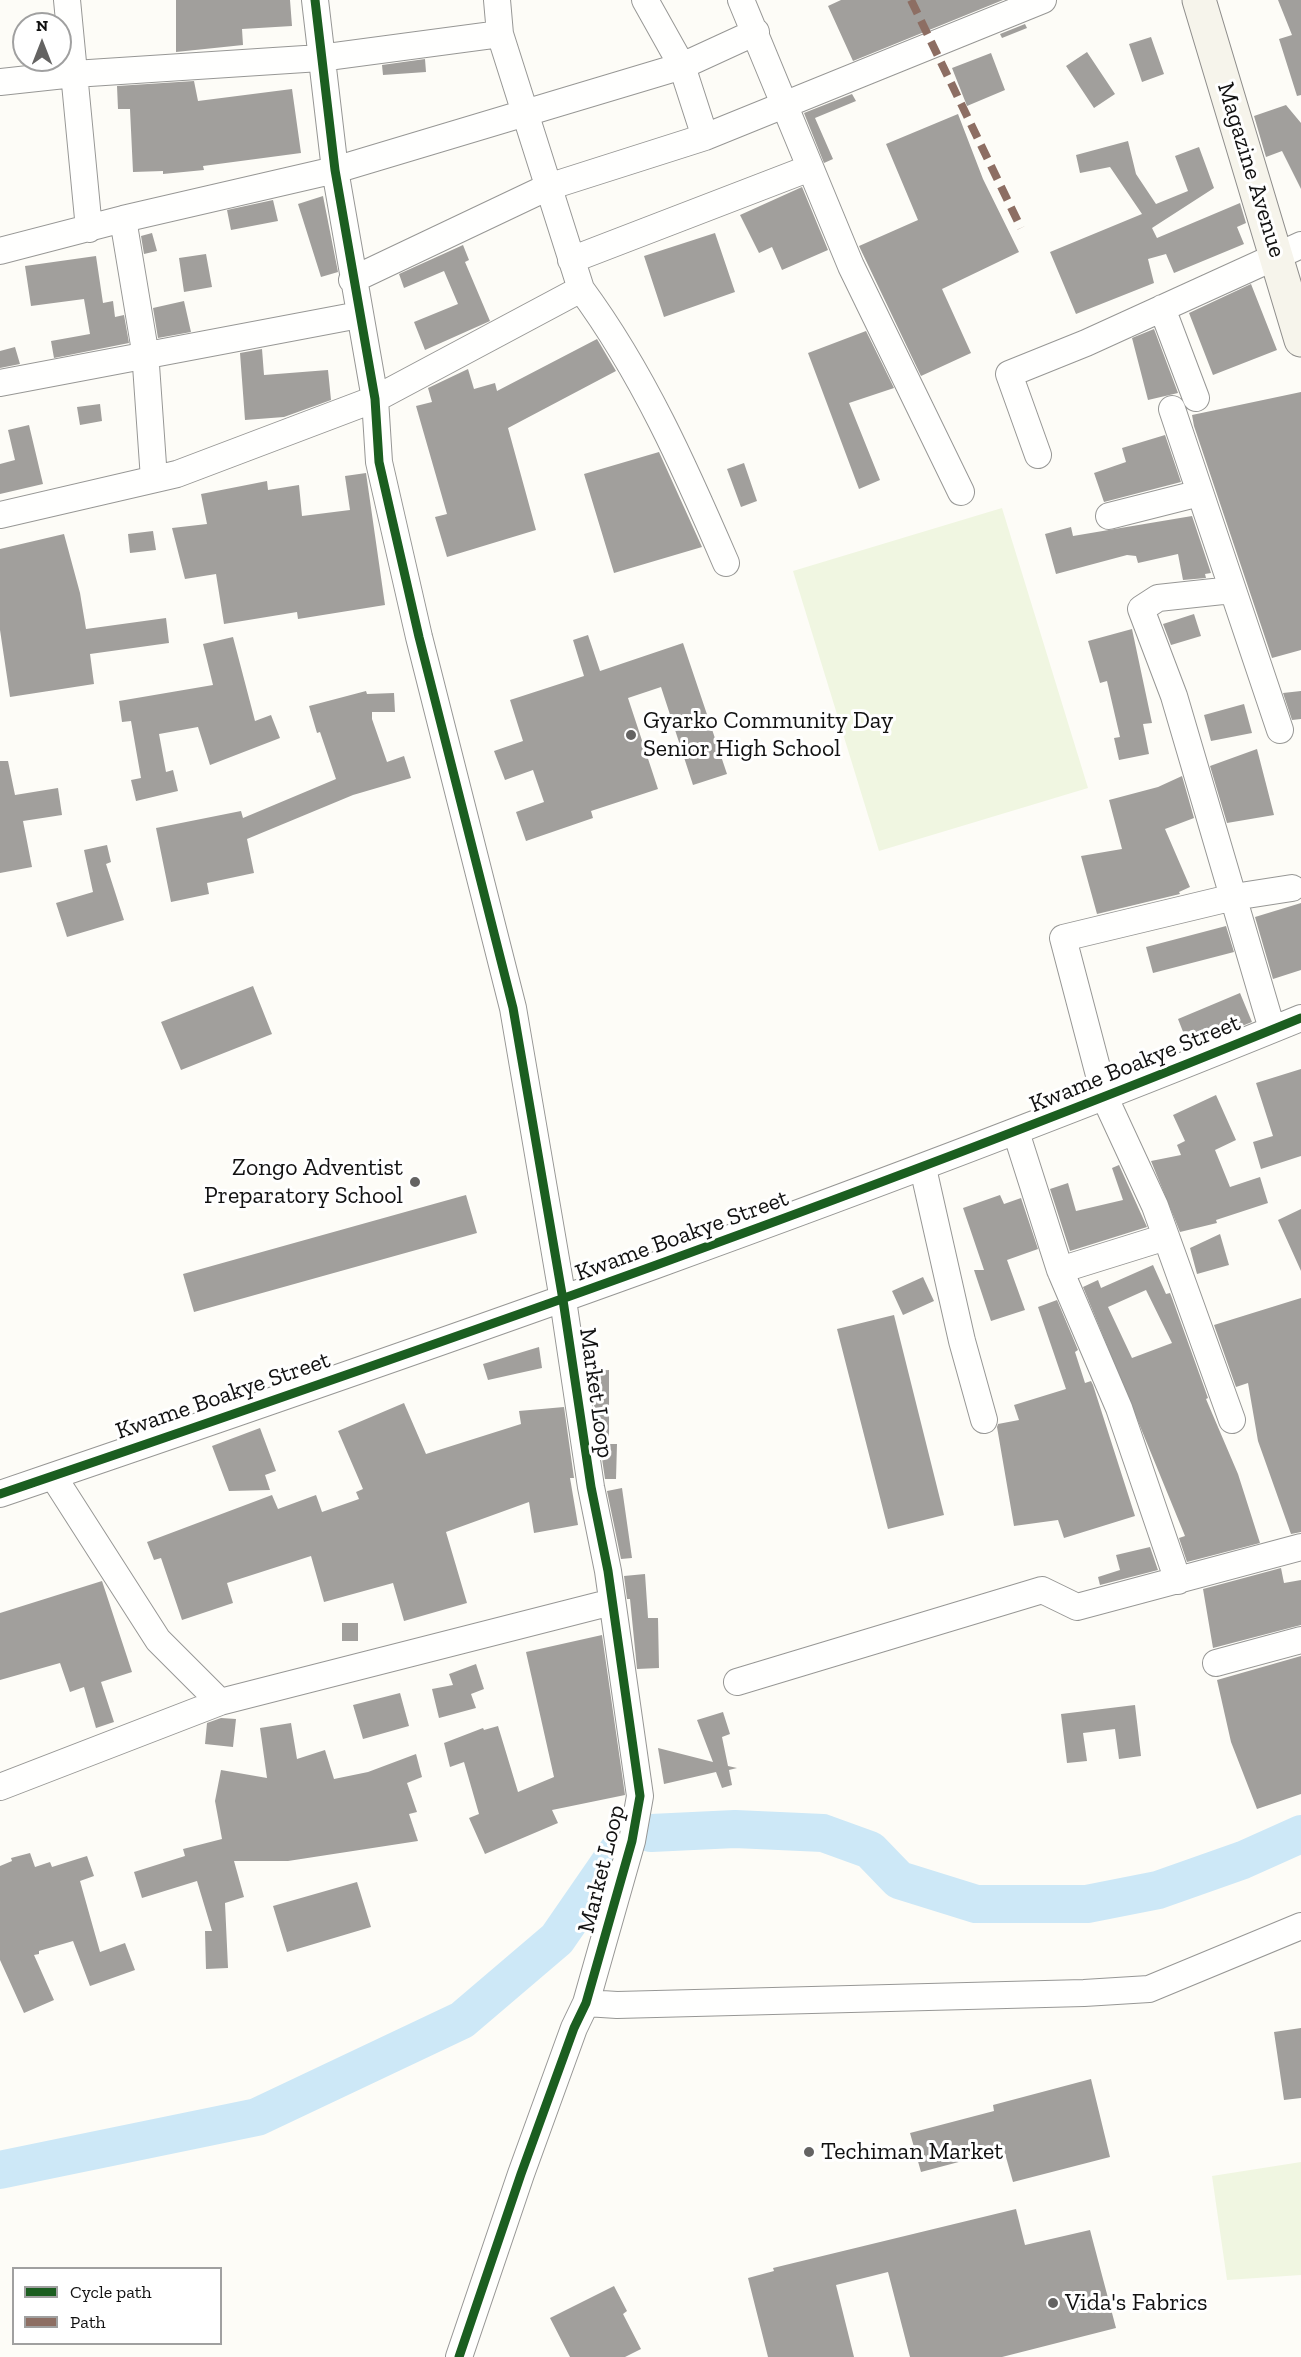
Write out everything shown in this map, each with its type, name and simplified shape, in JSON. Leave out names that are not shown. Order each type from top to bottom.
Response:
[{"type":"street","points":[[67,0],[89,229]]},
{"type":"street","name":"Market Loop","points":[[315,0],[320,58],[335,170],[352,280],[375,399],[379,462],[419,637],[513,1008],[563,1300],[591,1487],[612,1602],[640,1796],[632,1841],[586,2003],[574,2028],[517,2185],[459,2357]]},
{"type":"street","points":[[497,0],[500,34],[581,289],[609,328],[673,442],[726,563]]},
{"type":"street","points":[[645,0],[681,66],[705,137]]},
{"type":"street","points":[[741,0],[851,266],[961,492]]},
{"type":"street","points":[[352,280],[548,187],[705,137],[1043,0]]},
{"type":"street","name":"Magazine Avenue","points":[[1199,0],[1289,250],[1301,340]]},
{"type":"street","points":[[0,251],[123,219],[335,170],[681,66],[756,32]]},
{"type":"street","points":[[0,81],[320,58],[500,34]]},
{"type":"street","points":[[572,260],[810,168]]},
{"type":"street","points":[[123,219],[145,356],[154,479]]},
{"type":"street","points":[[1038,455],[1008,374],[1289,250]]},
{"type":"street","points":[[0,514],[177,474],[375,399],[581,289]]},
{"type":"street","points":[[1162,308],[1196,398]]},
{"type":"street","points":[[0,383],[359,315]]},
{"type":"street","points":[[1172,409],[1280,730]]},
{"type":"street","points":[[1109,516],[1200,494]]},
{"type":"street","points":[[1233,590],[1158,598],[1141,609],[1174,696],[1272,1029]]},
{"type":"street","points":[[1233,1420],[1166,1237],[1105,1098],[1063,938],[1234,897],[1292,888]]},
{"type":"street","name":"Kwame Boakye Street","points":[[0,1494],[563,1300],[923,1168],[1105,1098],[1301,1018]]},
{"type":"street","points":[[1016,1132],[1060,1270],[1119,1408],[1178,1581]]},
{"type":"street","points":[[923,1168],[962,1341],[984,1420]]},
{"type":"street","points":[[1060,1270],[1166,1237]]},
{"type":"street","points":[[53,1476],[158,1640],[220,1702]]},
{"type":"street","points":[[737,1682],[1042,1590],[1077,1607],[1301,1547]]},
{"type":"street","points":[[0,1786],[220,1702],[612,1602]]},
{"type":"street","points":[[1216,1663],[1301,1640]]},
{"type":"street","points":[[586,2003],[665,2004],[1084,1993],[1149,1989],[1301,1926]]},
{"type":"green space","points":[[1002,508],[1088,788],[879,851],[793,571]]},
{"type":"green space","points":[[1301,2162],[1301,2275],[1227,2280],[1212,2176]]},
{"type":"building","points":[[176,0],[290,0],[292,26],[242,29],[243,45],[176,52]]},
{"type":"building","points":[[841,0],[1003,0],[853,61],[828,6]]},
{"type":"building","points":[[1278,0],[1301,0],[1301,95],[1297,96],[1279,39],[1292,35]]},
{"type":"building","points":[[1025,24],[1027,28],[1002,38],[1000,34]]},
{"type":"building","points":[[1151,37],[1164,74],[1142,82],[1129,44]]},
{"type":"building","points":[[1087,52],[1115,94],[1094,108],[1066,66]]},
{"type":"building","points":[[991,53],[1005,90],[967,106],[952,68]]},
{"type":"building","points":[[425,59],[426,72],[383,75],[382,65]]},
{"type":"building","points":[[194,81],[198,101],[292,89],[301,153],[203,166],[204,170],[163,174],[163,171],[133,172],[130,109],[118,109],[117,86]]},
{"type":"building","points":[[852,94],[856,101],[815,118],[833,159],[824,163],[804,113]]},
{"type":"building","points":[[1286,105],[1301,123],[1301,189],[1282,151],[1266,157],[1254,116]]},
{"type":"building","points":[[958,114],[983,179],[1019,252],[942,289],[971,353],[921,376],[859,246],[918,220],[886,144]]},
{"type":"building","points":[[1128,141],[1136,174],[1156,204],[1188,191],[1175,156],[1199,147],[1214,188],[1152,228],[1157,238],[1240,203],[1246,223],[1237,227],[1244,244],[1174,273],[1166,254],[1148,259],[1154,283],[1076,314],[1050,252],[1142,214],[1110,167],[1080,173],[1076,155]]},
{"type":"building","points":[[802,187],[828,250],[782,270],[772,247],[759,253],[740,215]]},
{"type":"building","points":[[323,196],[338,272],[321,277],[298,204]]},
{"type":"building","points":[[273,200],[278,221],[231,230],[227,210]]},
{"type":"building","points":[[152,233],[157,251],[144,254],[141,236]]},
{"type":"building","points":[[715,233],[735,292],[664,317],[644,256]]},
{"type":"building","points":[[463,245],[469,260],[465,262],[490,321],[425,350],[414,322],[458,304],[444,271],[404,288],[399,274]]},
{"type":"building","points":[[206,254],[212,287],[184,292],[179,258]]},
{"type":"building","points":[[96,256],[103,303],[113,301],[115,317],[124,315],[129,343],[54,358],[51,341],[90,334],[84,299],[31,306],[25,266]]},
{"type":"building","points":[[1251,284],[1277,350],[1213,375],[1189,313]]},
{"type":"building","points":[[184,301],[191,332],[158,338],[153,308]]},
{"type":"building","points":[[1154,329],[1178,393],[1148,400],[1132,338]]},
{"type":"building","points":[[866,331],[894,388],[849,403],[880,480],[859,489],[808,353]]},
{"type":"building","points":[[597,339],[616,371],[508,428],[536,530],[447,557],[435,517],[447,514],[416,406],[432,402],[428,388],[468,369],[474,389],[495,383],[497,391]]},
{"type":"building","points":[[15,347],[20,364],[0,368],[0,351]]},
{"type":"building","points":[[262,349],[264,375],[328,370],[331,400],[284,417],[245,420],[240,353]]},
{"type":"building","points":[[1301,392],[1301,650],[1272,658],[1192,415]]},
{"type":"building","points":[[100,404],[102,421],[80,425],[77,407]]},
{"type":"building","points":[[29,425],[43,484],[0,494],[0,464],[15,460],[8,430]]},
{"type":"building","points":[[1165,435],[1181,482],[1104,502],[1094,473],[1126,462],[1122,448]]},
{"type":"building","points":[[659,452],[702,547],[614,573],[584,474]]},
{"type":"building","points":[[744,463],[757,501],[741,507],[727,469]]},
{"type":"building","points":[[366,473],[385,605],[298,619],[297,612],[224,624],[216,574],[185,579],[172,528],[207,524],[201,494],[267,481],[268,490],[299,485],[302,516],[350,510],[345,476]]},
{"type":"building","points":[[1192,516],[1211,573],[1205,574],[1206,578],[1183,580],[1178,554],[1138,563],[1136,556],[1127,555],[1056,574],[1045,534],[1071,527],[1073,536]]},
{"type":"building","points":[[153,531],[156,550],[130,553],[128,534]]},
{"type":"building","points":[[64,534],[80,593],[86,629],[166,618],[169,643],[90,654],[94,684],[10,697],[0,630],[0,549]]},
{"type":"building","points":[[1194,614],[1201,636],[1171,645],[1163,624]]},
{"type":"building","points":[[1132,629],[1152,723],[1143,724],[1149,754],[1119,760],[1114,738],[1120,737],[1107,681],[1100,683],[1088,641]]},
{"type":"building","points":[[588,635],[600,671],[683,643],[727,774],[693,785],[661,687],[628,698],[658,789],[591,811],[593,818],[526,841],[516,812],[544,802],[533,770],[505,780],[494,751],[523,741],[510,700],[584,676],[573,640]]},
{"type":"building","points":[[233,637],[255,721],[271,715],[280,738],[210,765],[198,727],[159,734],[166,772],[173,770],[178,791],[136,801],[131,780],[141,778],[131,721],[122,722],[119,701],[213,685],[203,644]]},
{"type":"building","points":[[366,691],[367,694],[394,693],[395,712],[372,712],[372,719],[387,762],[404,756],[411,778],[353,795],[247,839],[254,873],[207,883],[209,894],[171,902],[156,828],[241,811],[243,818],[336,779],[320,732],[317,733],[309,706]]},
{"type":"building","points":[[1301,691],[1301,719],[1292,720],[1283,693]]},
{"type":"building","points":[[1244,704],[1252,733],[1211,741],[1204,715]]},
{"type":"building","points":[[1257,749],[1274,815],[1227,823],[1210,766]]},
{"type":"building","points":[[0,761],[8,761],[15,795],[58,788],[62,815],[23,821],[32,867],[0,873]]},
{"type":"building","points":[[1182,776],[1194,818],[1165,829],[1190,887],[1179,892],[1180,894],[1097,914],[1081,856],[1122,849],[1109,800],[1158,787]]},
{"type":"building","points":[[107,845],[111,862],[106,864],[124,920],[67,937],[56,903],[93,892],[84,850]]},
{"type":"building","points":[[1301,903],[1301,970],[1273,979],[1255,917]]},
{"type":"building","points":[[1226,926],[1234,952],[1153,973],[1146,947]]},
{"type":"building","points":[[253,986],[272,1034],[181,1070],[161,1022]]},
{"type":"building","points":[[1240,993],[1252,1022],[1189,1047],[1178,1019]]},
{"type":"building","points":[[1301,1069],[1301,1156],[1261,1169],[1253,1142],[1273,1136],[1256,1083]]},
{"type":"building","points":[[1216,1095],[1236,1140],[1215,1150],[1230,1187],[1260,1177],[1268,1203],[1216,1220],[1217,1223],[1180,1232],[1151,1161],[1181,1155],[1177,1145],[1185,1141],[1173,1115]]},
{"type":"building","points":[[1119,1165],[1147,1227],[1070,1251],[1050,1189],[1068,1183],[1076,1211],[1123,1200],[1112,1168]]},
{"type":"building","points":[[466,1195],[477,1233],[194,1312],[183,1274]]},
{"type":"building","points":[[1000,1195],[1004,1204],[1021,1198],[1038,1249],[1007,1260],[1025,1310],[991,1321],[974,1270],[984,1270],[963,1208]]},
{"type":"building","points":[[1301,1209],[1301,1271],[1278,1220]]},
{"type":"building","points":[[1220,1234],[1229,1265],[1197,1274],[1190,1248]]},
{"type":"building","points":[[1153,1265],[1166,1294],[1170,1293],[1172,1298],[1208,1398],[1206,1399],[1238,1474],[1260,1543],[1187,1562],[1179,1538],[1185,1536],[1083,1287],[1098,1280],[1101,1288]],"holes":[[[1146,1290],[1172,1343],[1132,1358],[1108,1307]]]},
{"type":"building","points":[[923,1277],[934,1301],[903,1315],[892,1291]]},
{"type":"building","points":[[1301,1298],[1301,1532],[1291,1534],[1258,1441],[1248,1383],[1236,1387],[1214,1325]]},
{"type":"building","points":[[1057,1300],[1078,1350],[1075,1352],[1085,1383],[1091,1381],[1093,1385],[1135,1516],[1064,1538],[1058,1520],[1014,1526],[997,1427],[998,1424],[1019,1420],[1014,1405],[1066,1389],[1038,1307]]},
{"type":"building","points":[[894,1315],[944,1515],[888,1529],[837,1329]]},
{"type":"building","points":[[539,1347],[542,1368],[488,1380],[483,1364]]},
{"type":"building","points":[[609,1370],[609,1444],[617,1444],[616,1479],[605,1479],[589,1371]]},
{"type":"building","points":[[404,1403],[426,1454],[521,1424],[519,1411],[564,1407],[574,1478],[570,1478],[578,1525],[534,1533],[529,1502],[446,1532],[467,1603],[404,1621],[393,1583],[324,1602],[311,1556],[227,1583],[233,1603],[182,1620],[161,1558],[154,1560],[147,1542],[272,1495],[278,1509],[316,1495],[322,1512],[359,1499],[356,1492],[363,1489],[338,1431]]},
{"type":"building","points":[[260,1428],[276,1471],[265,1475],[270,1490],[229,1491],[212,1446]]},
{"type":"building","points":[[622,1488],[632,1558],[621,1559],[607,1491]]},
{"type":"building","points":[[1150,1547],[1158,1570],[1100,1585],[1098,1577],[1120,1570],[1116,1555]]},
{"type":"building","points":[[1281,1568],[1284,1583],[1301,1580],[1301,1625],[1213,1648],[1203,1589]]},
{"type":"building","points":[[645,1574],[648,1618],[658,1618],[659,1668],[637,1669],[630,1599],[627,1599],[624,1576]]},
{"type":"building","points":[[102,1581],[132,1672],[101,1682],[114,1722],[96,1728],[84,1687],[70,1692],[60,1663],[0,1680],[0,1613]]},
{"type":"building","points":[[342,1623],[358,1623],[358,1641],[342,1641]]},
{"type":"building","points":[[602,1635],[625,1795],[552,1810],[558,1823],[485,1854],[469,1818],[479,1814],[464,1762],[450,1767],[444,1743],[483,1728],[484,1730],[498,1726],[518,1792],[554,1777],[526,1652]]},
{"type":"building","points":[[1301,1656],[1301,1794],[1257,1809],[1231,1742],[1217,1680]]},
{"type":"building","points":[[476,1664],[484,1689],[471,1694],[476,1708],[439,1718],[432,1689],[453,1685],[449,1674]]},
{"type":"building","points":[[400,1693],[409,1726],[363,1739],[353,1705]]},
{"type":"building","points":[[1135,1705],[1141,1756],[1119,1759],[1115,1729],[1083,1733],[1087,1761],[1067,1763],[1061,1714]]},
{"type":"building","points":[[723,1712],[730,1734],[722,1737],[728,1766],[737,1768],[729,1770],[732,1785],[722,1788],[716,1772],[664,1784],[658,1748],[713,1762],[697,1720]]},
{"type":"building","points":[[221,1718],[236,1719],[233,1747],[205,1744],[207,1723]]},
{"type":"building","points":[[291,1723],[297,1759],[325,1750],[334,1779],[368,1772],[416,1754],[422,1777],[407,1783],[417,1812],[409,1814],[418,1841],[288,1861],[234,1861],[244,1897],[225,1903],[228,1968],[206,1969],[205,1931],[212,1931],[197,1881],[142,1898],[134,1872],[185,1856],[183,1849],[222,1839],[215,1801],[221,1770],[267,1778],[260,1728]]},
{"type":"building","points":[[30,1853],[35,1867],[50,1862],[52,1867],[87,1856],[94,1876],[80,1881],[100,1952],[125,1943],[135,1970],[90,1986],[73,1941],[39,1951],[39,1954],[34,1955],[54,2000],[24,2013],[0,1960],[0,1866],[12,1861],[11,1858]]},
{"type":"building","points":[[357,1882],[371,1927],[287,1952],[273,1906]]},
{"type":"building","points":[[1301,2028],[1301,2098],[1284,2100],[1274,2032]]},
{"type":"building","points":[[1091,2079],[1110,2157],[1013,2182],[1004,2150],[921,2172],[910,2133],[994,2111],[993,2105]]},
{"type":"building","points":[[1016,2209],[1025,2245],[1090,2230],[1116,2328],[1002,2357],[910,2357],[888,2272],[836,2285],[854,2357],[768,2357],[748,2278],[774,2271],[773,2268]]},
{"type":"building","points":[[614,2286],[627,2311],[623,2314],[641,2349],[625,2357],[570,2357],[550,2318]]},
{"type":"waterway","points":[[651,1833],[735,1829],[823,1833],[870,1850],[899,1880],[976,1904],[1087,1904],[1158,1890],[1243,1860],[1301,1834]]},
{"type":"waterway","points":[[0,2170],[257,2117],[462,2020],[557,1939],[626,1839]]},
{"type":"marked path","points":[[911,0],[1021,228]]},
{"type":"cycle path","points":[[315,0],[335,170],[375,399],[379,462],[419,637],[513,1008],[563,1300],[591,1487],[608,1571],[640,1796],[632,1841],[586,2003],[574,2028],[521,2174],[459,2357]]},
{"type":"cycle path","points":[[0,1494],[654,1266],[979,1145],[1301,1018]]},
{"type":"place","name":"Gyarko Community Day Senior High School","points":[[631,735]]},
{"type":"place","name":"Zongo Adventist Preparatory School","points":[[415,1182]]},
{"type":"place","name":"Techiman Market","points":[[809,2152]]},
{"type":"place","name":"Vida's Fabrics","points":[[1053,2303]]}]
